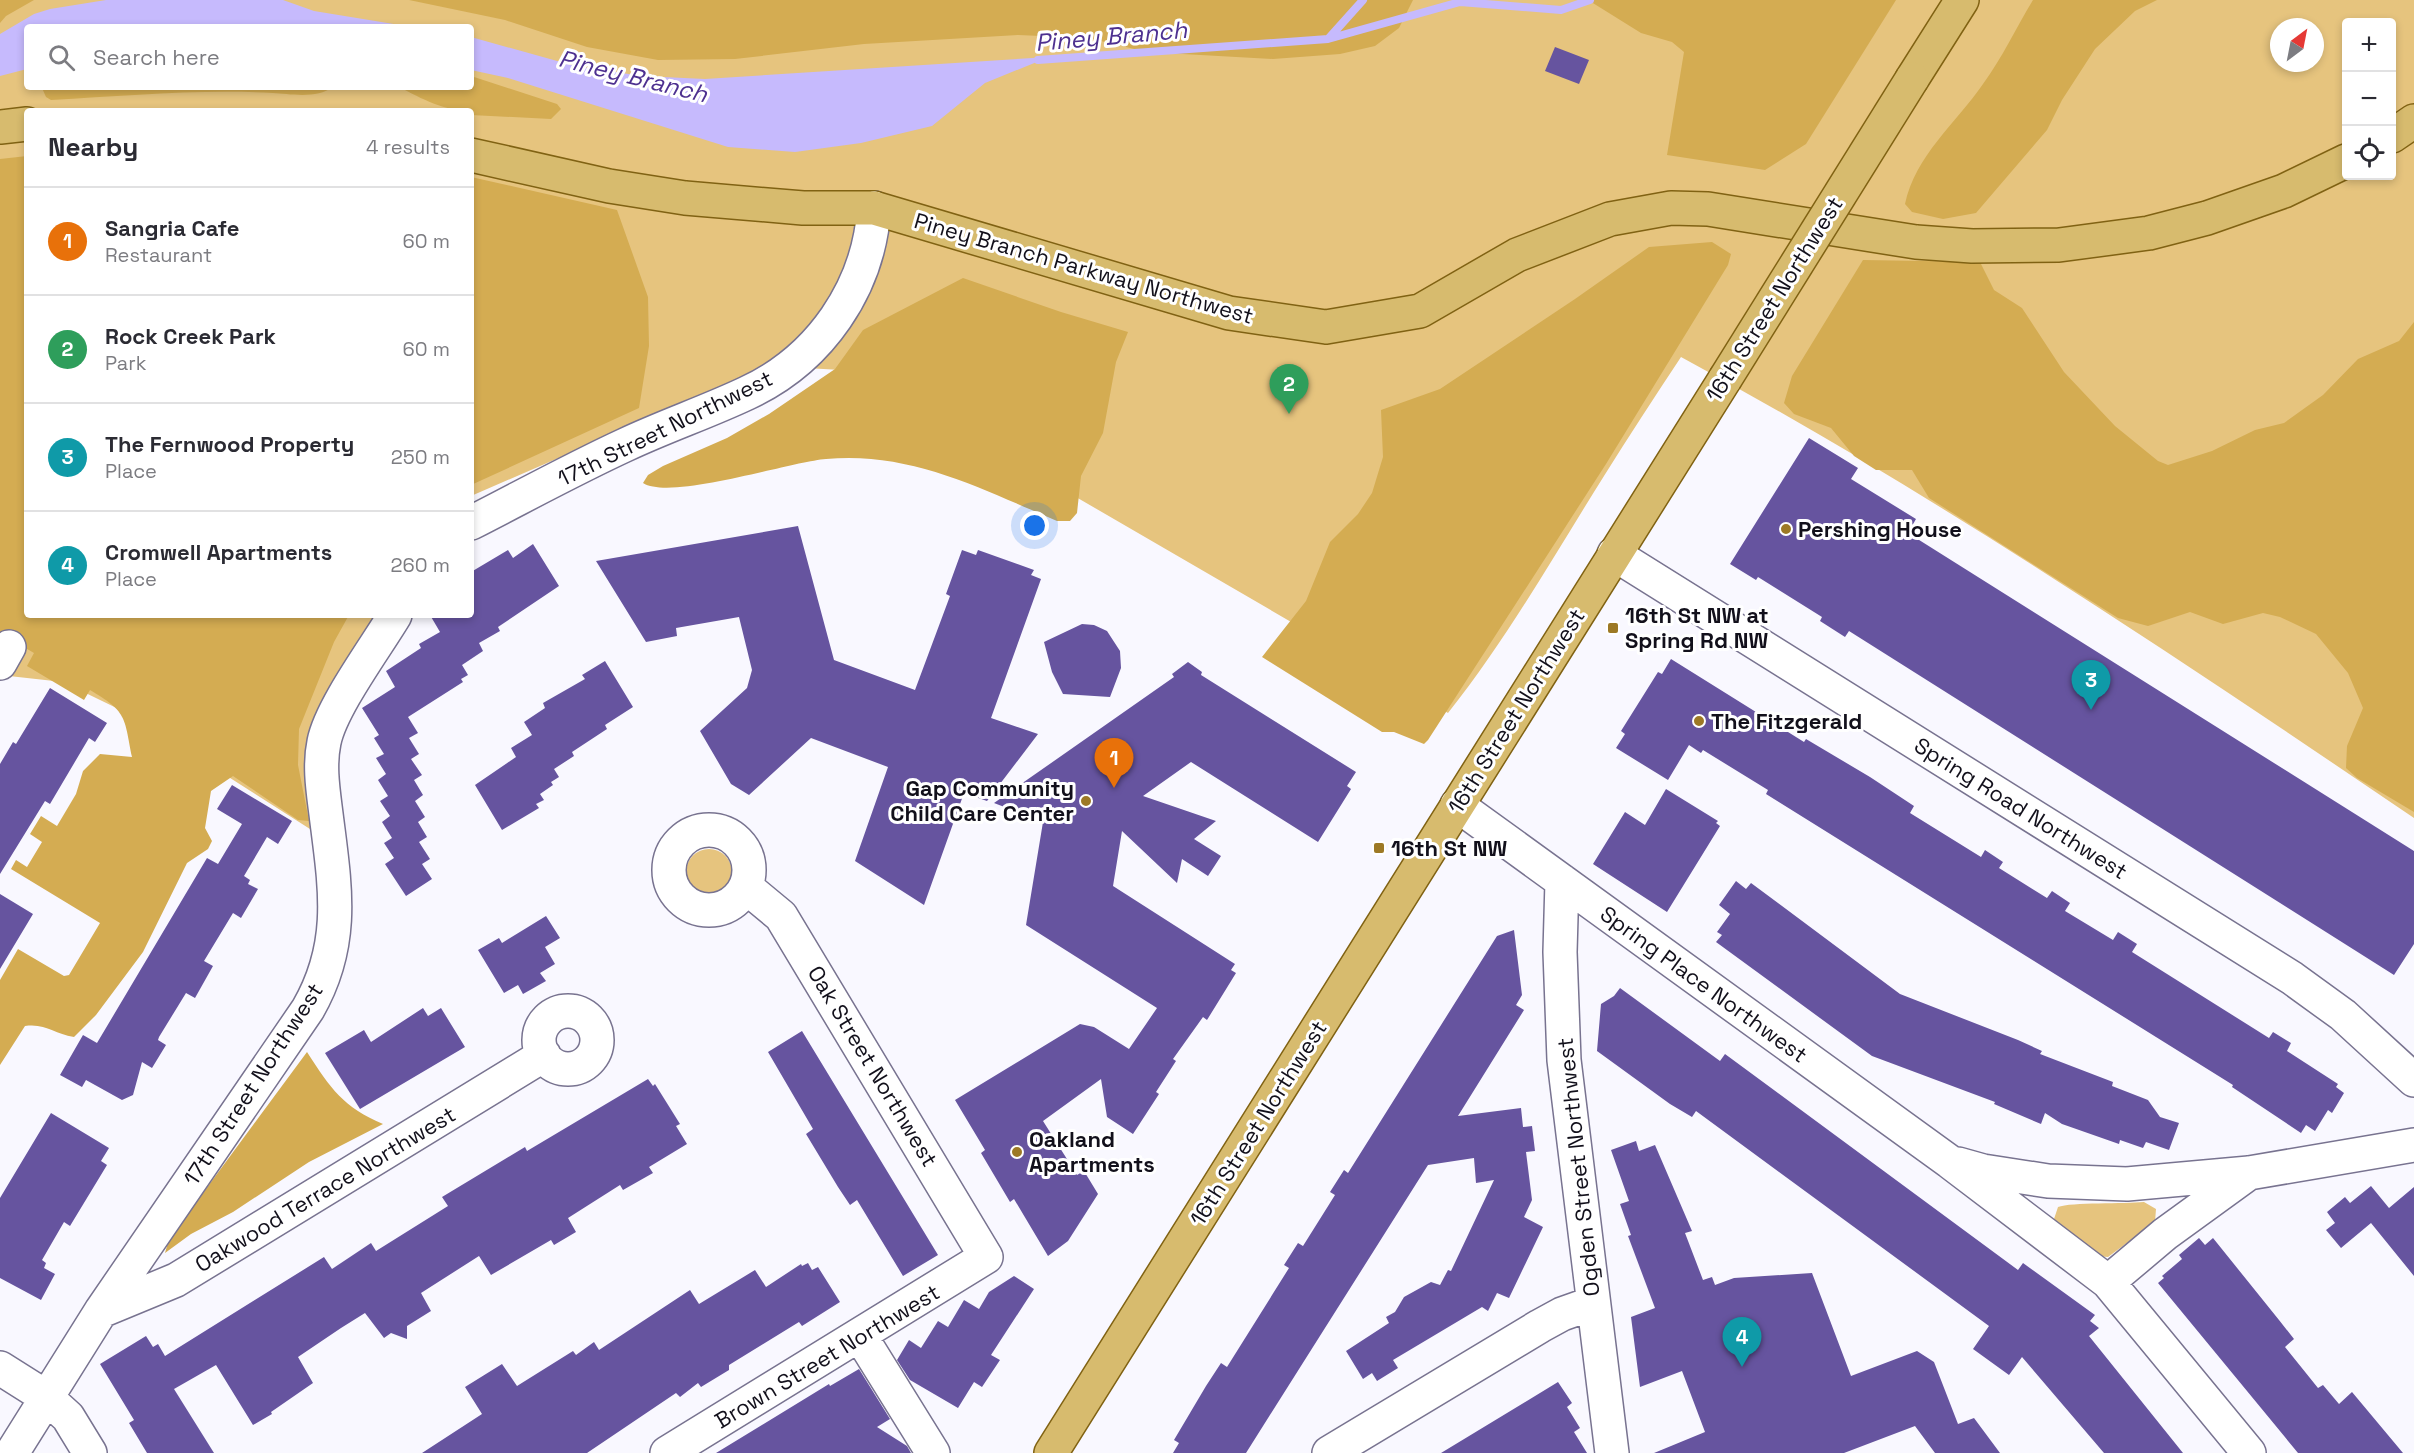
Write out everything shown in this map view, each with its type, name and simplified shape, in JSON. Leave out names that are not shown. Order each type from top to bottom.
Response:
[{"type":"main road","name":"16th Street Northwest","points":[[1051,1453],[1962,0]]},
{"type":"main road","points":[[2396,133],[2414,121]]},
{"type":"main road","points":[[0,127],[24,124]]},
{"type":"main road","name":"Piney Branch Parkway Northwest","points":[[474,156],[609,186],[685,198],[803,208],[874,208],[1229,313],[1326,327],[1420,311],[1517,255],[1610,219],[1671,208],[1708,209],[1916,242],[1972,246],[2059,245],[2149,233],[2207,218],[2284,191],[2342,163]]},
{"type":"street","name":"17th Street Northwest","points":[[474,521],[626,445],[748,393],[790,366],[821,337],[846,304],[868,256],[874,208]]},
{"type":"street","name":"Spring Road Northwest","points":[[1614,554],[2292,978],[2351,1022],[2414,1080]]},
{"type":"street","name":"17th Street Northwest","points":[[12,1453],[101,1311],[308,1009],[321,985],[332,951],[337,911],[321,776],[324,740],[339,706],[393,618]]},
{"type":"street","name":"Spring Place Northwest","points":[[1457,805],[1950,1162],[2108,1282],[2165,1234],[2249,1173]]},
{"type":"street","name":"Ogden Street Northwest","points":[[1562,881],[1560,952],[1564,1060],[1612,1453]]},
{"type":"street","name":"Oak Street Northwest","points":[[746,887],[781,916],[987,1257]]},
{"type":"street","name":"Oakwood Terrace Northwest","points":[[101,1311],[176,1280],[544,1056]]},
{"type":"street","name":"Spring Place Northwest","points":[[1950,1162],[2018,1177],[2086,1184],[2127,1184],[2249,1173],[2414,1145]]},
{"type":"street","name":"Brown Street Northwest","points":[[667,1453],[861,1337],[987,1257]]},
{"type":"street","points":[[2108,1282],[2249,1453]]},
{"type":"street","points":[[1329,1453],[1540,1326],[1562,1314],[1593,1303]]},
{"type":"street","points":[[861,1337],[933,1453]]},
{"type":"street","points":[[0,1368],[46,1397],[68,1417],[90,1453]]},
{"type":"shaded area","points":[[0,0],[2414,0],[2414,818],[2144,637],[1962,520],[1776,409],[1681,357],[1510,627],[1448,713],[859,371],[770,366],[474,495],[474,108],[24,108],[24,618],[378,618],[322,711],[310,829],[133,716],[63,682],[0,675]]},
{"type":"shaded area","points":[[0,0],[34,0],[6,16],[0,23]]},
{"type":"shaded area","points":[[409,0],[1413,0],[1399,28],[1375,46],[1340,54],[1273,59],[1147,52],[1088,38],[1018,35],[864,44],[735,59],[658,60],[587,47],[505,20]]},
{"type":"shaded area","points":[[1588,0],[1896,0],[1806,144],[1765,170],[1667,155],[1684,52],[1672,42],[1641,33]]},
{"type":"shaded area","points":[[2033,0],[2157,0],[2135,11],[2095,49],[2062,100],[2047,130],[1976,213],[1943,219],[1912,212],[1905,204],[1918,170],[1990,74]]},
{"type":"shaded area","points":[[474,77],[557,104],[561,109],[551,119],[474,115],[474,108],[446,108],[405,90],[474,90]]},
{"type":"shaded area","points":[[43,90],[328,90],[304,95],[190,92],[51,100],[46,97]]},
{"type":"shaded area","points":[[24,156],[24,618],[347,618],[334,642],[299,729],[298,765],[309,821],[298,820],[233,776],[211,791],[205,828],[212,841],[208,849],[187,863],[143,952],[96,1015],[74,1037],[44,1027],[25,1026],[0,1065],[0,980],[18,949],[64,976],[69,975],[100,923],[11,869],[16,860],[27,867],[42,842],[30,834],[41,816],[57,826],[76,794],[83,771],[100,754],[132,757],[122,716],[111,704],[90,690],[84,700],[27,666],[34,653],[0,633],[0,159]]},
{"type":"shaded area","points":[[474,178],[617,210],[648,297],[649,346],[639,408],[474,484]]},
{"type":"shaded area","points":[[1712,242],[1731,254],[1728,265],[1606,464],[1424,744],[1394,732],[1382,732],[1262,657],[1306,601],[1330,542],[1358,514],[1372,493],[1383,457],[1381,410],[1440,389],[1649,247]]},
{"type":"shaded area","points":[[1863,260],[1980,262],[1994,290],[2022,308],[2064,372],[2115,426],[2158,461],[2168,465],[2212,451],[2255,430],[2284,423],[2323,395],[2358,359],[2399,341],[2414,322],[2414,812],[2357,778],[2346,768],[2347,746],[2363,708],[2348,673],[2316,634],[2280,617],[2263,613],[2223,624],[2190,612],[2148,626],[2118,618],[1929,498],[1912,470],[1876,470],[1854,456],[1831,428],[1794,414],[1784,403],[1792,376]]},
{"type":"shaded area","points":[[963,278],[1061,312],[1128,332],[1116,362],[1103,433],[1081,476],[1077,513],[1070,521],[1057,521],[945,475],[887,461],[857,458],[826,459],[731,479],[678,487],[657,487],[643,483],[648,475],[663,466],[727,438],[769,414],[835,369],[863,330]]},
{"type":"shaded area","points":[[709,849],[725,856],[732,872],[725,888],[709,895],[693,888],[686,872],[693,856]]},
{"type":"shaded area","points":[[307,1052],[339,1096],[369,1118],[383,1124],[309,1162],[233,1212],[191,1234],[165,1253],[169,1239]]},
{"type":"shaded area","points":[[2144,1202],[2156,1209],[2155,1222],[2108,1257],[2097,1256],[2054,1219],[2058,1207],[2065,1205]]},
{"type":"water","points":[[106,0],[283,0],[314,11],[394,24],[24,24],[24,70],[0,76],[0,34],[34,14],[50,9]]},
{"type":"water","points":[[474,38],[575,66],[642,76],[705,79],[1049,57],[985,83],[932,126],[861,143],[795,152],[728,147],[508,78],[474,71]]},
{"type":"building","points":[[1555,47],[1589,60],[1579,84],[1545,71]]},
{"type":"building","points":[[1809,438],[1858,468],[1851,479],[1916,519],[1908,533],[2414,851],[2414,944],[2394,975],[1849,631],[1845,637],[1820,621],[1822,617],[1758,577],[1756,580],[1730,564]]},
{"type":"building","points":[[798,526],[834,660],[915,690],[950,596],[946,594],[962,550],[976,555],[978,550],[1034,570],[1031,575],[1041,579],[991,718],[1038,734],[987,801],[964,793],[924,905],[855,861],[888,767],[811,738],[749,795],[731,784],[700,731],[747,688],[752,670],[739,617],[676,628],[677,636],[646,642],[596,561]]},
{"type":"building","points":[[533,544],[559,586],[498,627],[500,631],[479,643],[483,651],[462,665],[468,675],[461,679],[463,682],[408,717],[418,733],[409,738],[419,754],[411,759],[422,775],[414,780],[423,795],[415,801],[425,817],[418,822],[427,837],[419,842],[430,859],[422,864],[432,879],[406,896],[385,864],[394,858],[384,843],[392,838],[382,822],[390,816],[380,801],[388,796],[378,780],[386,774],[376,758],[384,754],[374,738],[379,735],[362,708],[395,687],[386,671],[421,648],[419,644],[440,632],[432,618],[474,618],[474,570],[508,550],[513,558]]},
{"type":"building","points":[[1082,624],[1094,625],[1107,631],[1120,651],[1121,668],[1110,697],[1063,694],[1052,672],[1044,642]]},
{"type":"building","points":[[1671,659],[1804,742],[1806,739],[1870,777],[1914,806],[1910,813],[1981,857],[1985,850],[2003,862],[1999,868],[2047,898],[2052,891],[2070,903],[2065,911],[2113,940],[2118,932],[2137,944],[2132,952],[2269,1038],[2273,1032],[2291,1043],[2287,1051],[2338,1084],[2336,1087],[2344,1093],[2332,1113],[2328,1110],[2315,1131],[2306,1125],[2301,1133],[2232,1087],[2233,1085],[1766,794],[1768,790],[1703,750],[1701,753],[1689,745],[1668,780],[1616,748],[1625,734],[1621,731],[1658,672],[1662,674]]},
{"type":"building","points":[[605,661],[633,707],[605,725],[607,729],[572,752],[574,756],[554,769],[559,777],[551,782],[553,785],[540,794],[544,800],[536,804],[539,808],[502,830],[475,785],[516,757],[511,748],[532,735],[524,722],[545,708],[543,703],[585,679],[582,675]]},
{"type":"building","points":[[1188,662],[1202,672],[1201,675],[1356,772],[1347,786],[1351,789],[1318,842],[1191,762],[1143,796],[1216,821],[1194,839],[1221,856],[1208,876],[1182,859],[1177,883],[1122,831],[1113,886],[1235,964],[1231,970],[1236,973],[1207,1020],[1203,1017],[1173,1059],[1176,1061],[1156,1092],[1159,1094],[1133,1134],[1107,1117],[1101,1079],[1043,1121],[1077,1175],[1084,1171],[1098,1194],[1068,1241],[1048,1256],[1014,1199],[1010,1202],[981,1153],[985,1150],[955,1100],[1080,1024],[1094,1027],[1129,1049],[1157,1008],[1026,925],[1043,822],[994,803],[1174,677],[1172,674]]},
{"type":"building","points":[[50,688],[107,723],[95,742],[89,738],[50,804],[45,801],[0,874],[0,764],[13,742],[16,744]]},
{"type":"building","points":[[232,785],[292,821],[278,844],[267,837],[244,876],[250,880],[248,884],[258,889],[241,918],[233,913],[204,961],[213,966],[195,998],[186,993],[159,1037],[158,1040],[166,1045],[152,1068],[142,1062],[133,1095],[122,1100],[86,1080],[82,1087],[60,1075],[83,1035],[97,1043],[207,858],[218,864],[242,824],[217,809]]},
{"type":"building","points":[[1666,789],[1718,821],[1716,823],[1720,826],[1667,912],[1593,864],[1625,812],[1645,825]]},
{"type":"building","points":[[1736,881],[1746,889],[1751,883],[1900,994],[2018,1040],[2042,1051],[2040,1054],[2113,1082],[2112,1086],[2148,1100],[2160,1117],[2179,1123],[2169,1150],[2146,1142],[2143,1148],[2120,1140],[2119,1144],[2062,1124],[2045,1113],[2041,1124],[1994,1104],[1995,1102],[1872,1056],[1716,942],[1722,935],[1717,932],[1730,914],[1719,905]]},
{"type":"building","points":[[0,894],[33,914],[0,969]]},
{"type":"building","points":[[546,916],[560,938],[545,947],[555,964],[540,973],[546,981],[523,994],[518,985],[504,993],[478,950],[499,938],[502,943]]},
{"type":"building","points":[[1514,930],[1522,995],[1516,1005],[1524,1010],[1458,1116],[1521,1108],[1523,1127],[1532,1126],[1535,1151],[1526,1152],[1532,1200],[1524,1217],[1543,1227],[1509,1298],[1497,1293],[1488,1311],[1482,1307],[1393,1360],[1398,1368],[1377,1381],[1372,1373],[1363,1379],[1346,1351],[1389,1323],[1386,1317],[1395,1312],[1404,1297],[1431,1282],[1440,1285],[1448,1270],[1451,1271],[1494,1180],[1476,1183],[1474,1158],[1428,1165],[1246,1453],[1173,1453],[1179,1443],[1174,1440],[1206,1386],[1221,1363],[1227,1367],[1289,1268],[1284,1265],[1298,1243],[1303,1246],[1335,1195],[1330,1192],[1344,1170],[1348,1173],[1497,936]]},
{"type":"building","points":[[1620,988],[1720,1061],[1725,1054],[2018,1270],[2023,1263],[2095,1315],[2090,1321],[2099,1328],[2089,1336],[2183,1453],[2104,1453],[2022,1357],[2009,1375],[1973,1349],[1989,1326],[1696,1111],[1692,1117],[1670,1104],[1597,1051],[1601,1004],[1614,996]]},
{"type":"building","points":[[423,1008],[428,1016],[441,1008],[465,1047],[360,1109],[325,1053],[364,1030],[371,1042]]},
{"type":"building","points":[[802,1031],[938,1255],[903,1276],[857,1200],[850,1205],[806,1134],[813,1129],[768,1052]]},
{"type":"building","points":[[648,1079],[653,1086],[655,1084],[680,1124],[676,1126],[687,1144],[649,1167],[653,1173],[623,1190],[620,1185],[568,1218],[576,1232],[554,1245],[551,1240],[491,1275],[479,1256],[421,1293],[431,1311],[407,1326],[407,1339],[391,1333],[384,1338],[365,1313],[298,1357],[313,1383],[271,1412],[272,1414],[253,1425],[216,1365],[174,1389],[214,1453],[147,1453],[129,1423],[134,1420],[100,1364],[146,1336],[153,1347],[158,1344],[165,1356],[324,1257],[332,1269],[371,1243],[376,1251],[448,1206],[442,1197],[525,1147],[527,1151]]},
{"type":"building","points":[[51,1113],[109,1148],[101,1161],[107,1165],[70,1226],[64,1222],[42,1260],[46,1263],[44,1268],[55,1274],[41,1300],[0,1278],[0,1198]]},
{"type":"building","points":[[1636,1141],[1639,1151],[1655,1145],[1692,1231],[1685,1233],[1703,1280],[1712,1277],[1715,1285],[1734,1278],[1812,1273],[1851,1376],[1917,1351],[1934,1362],[1958,1424],[1974,1418],[2000,1453],[1935,1453],[1915,1426],[1844,1453],[1654,1453],[1705,1432],[1682,1371],[1640,1387],[1631,1317],[1655,1308],[1628,1236],[1631,1235],[1620,1204],[1629,1201],[1611,1150]]},
{"type":"building","points":[[2371,1186],[2389,1208],[2414,1187],[2414,1276],[2371,1223],[2341,1248],[2326,1230],[2335,1223],[2327,1212],[2345,1197],[2350,1203]]},
{"type":"building","points":[[2199,1238],[2205,1245],[2213,1238],[2279,1320],[2294,1339],[2285,1347],[2318,1388],[2323,1385],[2339,1404],[2352,1392],[2403,1453],[2298,1453],[2158,1283],[2164,1278],[2162,1276],[2182,1259],[2179,1255]]},
{"type":"building","points":[[808,1263],[812,1270],[818,1267],[840,1302],[802,1326],[799,1322],[729,1365],[729,1370],[701,1387],[698,1383],[680,1397],[676,1393],[587,1453],[422,1453],[482,1414],[465,1387],[502,1364],[517,1386],[573,1351],[576,1355],[594,1342],[599,1350],[690,1290],[699,1304],[755,1270],[766,1287],[801,1264],[802,1266]]},
{"type":"building","points":[[1014,1276],[1034,1289],[991,1355],[1000,1360],[982,1387],[974,1382],[958,1408],[910,1380],[897,1360],[909,1340],[921,1348],[938,1321],[948,1327],[964,1300],[979,1309],[989,1292]]},
{"type":"building","points":[[859,1369],[890,1419],[877,1427],[907,1446],[911,1453],[716,1453],[829,1384],[830,1386]]},
{"type":"building","points":[[1558,1382],[1572,1403],[1567,1407],[1580,1428],[1574,1432],[1587,1453],[1441,1453]]},
{"type":"waterway","points":[[1329,38],[1363,0]]},
{"type":"waterway","name":"Piney Branch","points":[[1038,60],[1328,39],[1460,2],[1561,10],[1590,0]]},
{"type":"place","name":"Rock Creek Park","points":[[1289,414]]},
{"type":"place","name":"Pershing House","points":[[1786,529]]},
{"type":"place","name":"16th St NW at Spring Rd NW","points":[[1613,628]]},
{"type":"place","name":"The Fernwood Property","points":[[2091,710]]},
{"type":"place","name":"The Fitzgerald","points":[[1699,721]]},
{"type":"place","name":"Sangria Cafe","points":[[1114,788]]},
{"type":"place","name":"Gap Community Child Care Center","points":[[1086,801]]},
{"type":"place","name":"16th St NW","points":[[1379,848]]},
{"type":"place","name":"Oakland Apartments","points":[[1017,1152]]},
{"type":"place","name":"Cromwell Apartments","points":[[1742,1367]]}]
